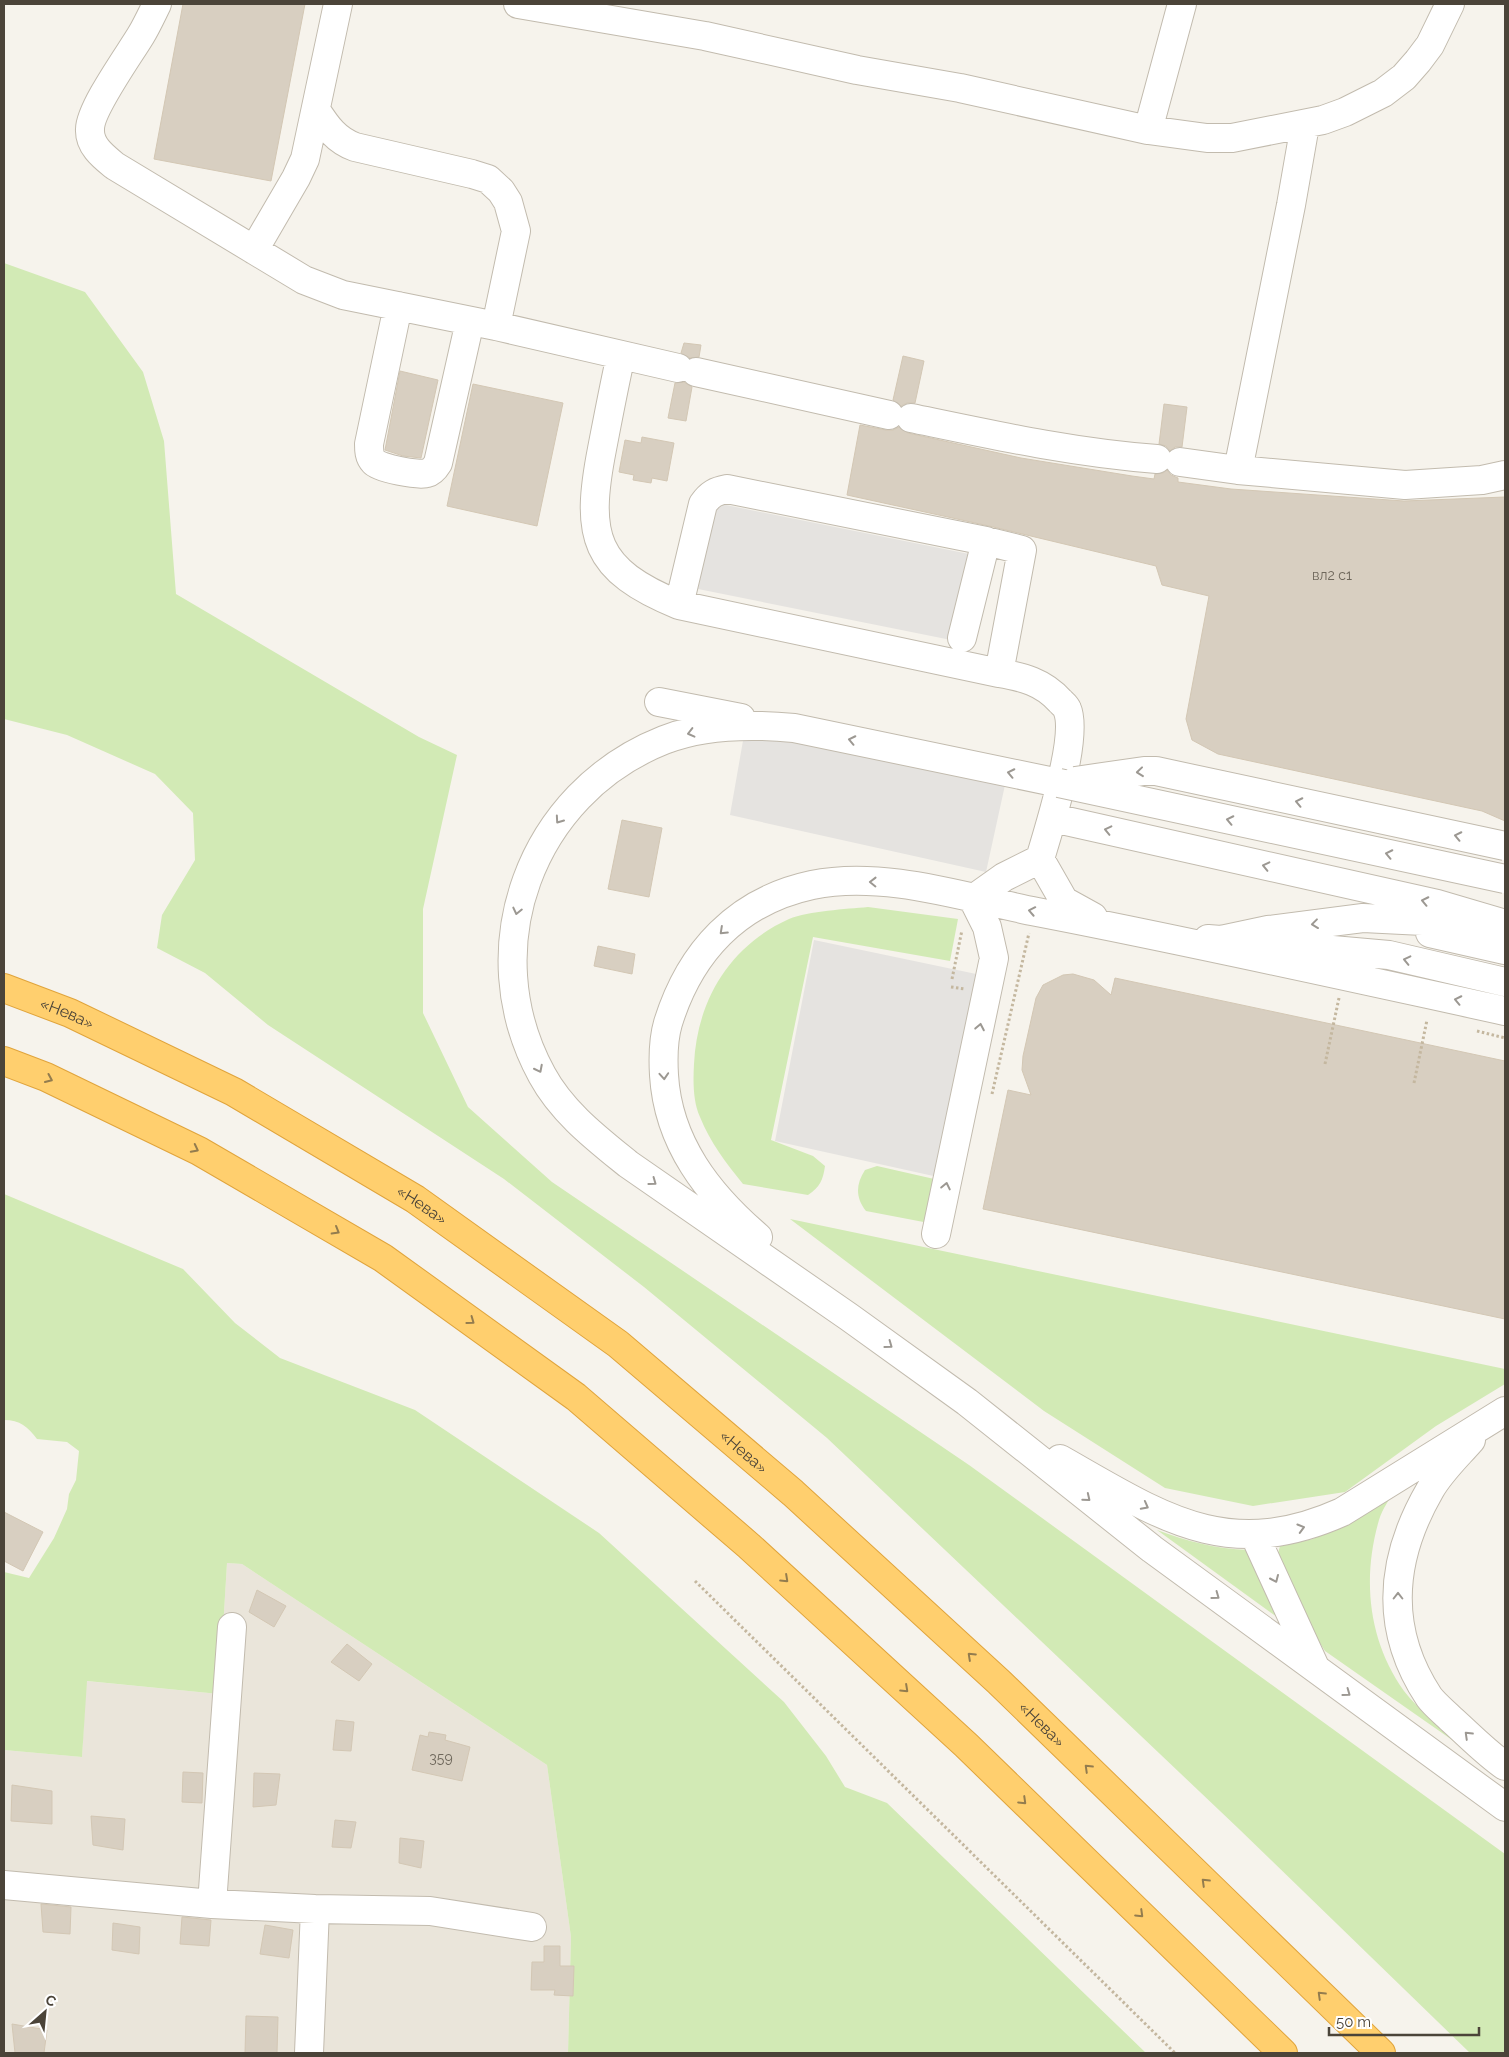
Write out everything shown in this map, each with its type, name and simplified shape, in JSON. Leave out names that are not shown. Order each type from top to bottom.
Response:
[{"type":"highway","name":"«Нева»","points":[[4,988],[70,1012],[234,1092],[415,1199],[618,1344],[793,1493],[999,1682],[1381,2053]]},
{"type":"highway","points":[[4,1061],[46,1077],[199,1151],[383,1258],[576,1397],[750,1546],[959,1738],[1283,2053]]},
{"type":"street","points":[[157,4],[142,34],[118,70],[94,115],[90,130],[99,152],[115,166],[304,280],[343,295],[1027,442],[1238,470],[1405,485],[1482,480],[1505,475]]},
{"type":"street","points":[[254,250],[302,166],[316,110],[338,4]]},
{"type":"street","points":[[518,4],[651,15],[705,36],[857,70],[960,88],[1148,130],[1208,138],[1232,138],[1306,125],[1345,112],[1383,93],[1404,77],[1430,45],[1450,4]]},
{"type":"street","points":[[1148,130],[1182,4]]},
{"type":"street","points":[[316,110],[334,135],[343,142],[355,147],[488,179],[501,191],[508,202],[516,231],[483,324],[438,463],[433,470],[421,475],[378,466],[373,462],[369,453],[369,444],[398,306]]},
{"type":"street","points":[[1238,470],[1292,206],[1306,125]]},
{"type":"street","points":[[621,355],[599,466],[593,511],[595,531],[605,553],[619,571],[636,585],[679,605],[1025,678],[1040,684],[1053,693],[1067,708],[1070,725],[1069,743],[1052,818],[1040,859],[1004,878],[973,899]]},
{"type":"street","points":[[679,605],[703,504],[708,497],[717,491],[727,489],[986,541],[1022,550],[999,673]]},
{"type":"street","points":[[962,638],[986,541]]},
{"type":"street","points":[[660,702],[1059,783],[1505,879]]},
{"type":"street","points":[[794,728],[759,725],[728,726],[664,740],[637,754],[587,788],[566,810],[548,835],[532,865],[522,891],[515,919],[512,951],[513,985],[520,1020],[530,1052],[542,1076],[558,1099],[599,1141],[628,1164],[849,1317],[967,1402],[1022,1438],[1154,1511],[1203,1530],[1254,1534],[1276,1533],[1296,1530],[1318,1523],[1342,1512],[1495,1417]]},
{"type":"street","points":[[1059,783],[1156,771],[1505,846]]},
{"type":"street","points":[[1052,818],[1437,904],[1505,924]]},
{"type":"street","points":[[1040,859],[1064,901],[1120,928],[1221,940],[1268,930],[1363,918],[1505,924]]},
{"type":"street","points":[[849,1317],[735,1217],[710,1190],[694,1168],[680,1143],[667,1099],[663,1063],[666,1032],[685,980],[700,956],[720,933],[742,914],[762,902],[813,885],[842,882],[883,882],[921,886],[973,899],[1120,928],[1505,1011]]},
{"type":"street","points":[[936,1234],[994,958],[987,927],[973,899]]},
{"type":"street","points":[[1363,918],[1505,950]]},
{"type":"street","points":[[1239,954],[1321,949],[1388,956],[1505,982]]},
{"type":"street","points":[[967,1402],[1152,1549],[1505,1807]]},
{"type":"street","points":[[1495,1417],[1430,1489],[1405,1545],[1398,1582],[1398,1622],[1410,1664],[1430,1699],[1488,1754],[1505,1766]]},
{"type":"street","points":[[1254,1534],[1316,1670]]},
{"type":"street","points":[[212,1904],[232,1627]]},
{"type":"street","points":[[4,1885],[212,1904],[315,1909],[430,1911],[532,1927]]},
{"type":"street","points":[[309,2053],[315,1909]]},
{"type":"path","points":[[991,1098],[1029,932]]},
{"type":"path","points":[[1324,1064],[1339,999],[1329,997]]},
{"type":"path","points":[[1414,1083],[1427,1020]]},
{"type":"path","points":[[695,1581],[1175,2053]]},
{"type":"shaded area","points":[[716,503],[989,558],[971,644],[698,589]]},
{"type":"shaded area","points":[[744,735],[785,737],[1005,785],[986,872],[730,815]]},
{"type":"shaded area","points":[[814,940],[981,975],[938,1177],[775,1141]]},
{"type":"shaded area","points":[[227,1563],[242,1564],[547,1765],[571,1937],[568,2053],[4,2053],[4,1750],[82,1757],[86,1681],[219,1694]]},
{"type":"green space","points":[[4,263],[85,292],[143,372],[164,441],[176,594],[419,737],[457,755],[423,909],[423,1013],[468,1107],[552,1182],[969,1465],[1505,1854],[1505,2053],[1470,2053],[1239,1829],[827,1438],[644,1287],[504,1179],[268,1025],[205,973],[157,948],[162,915],[195,860],[193,813],[155,774],[67,735],[4,719]]},
{"type":"green space","points":[[868,907],[958,919],[950,961],[813,937],[771,1140],[813,1156],[825,1166],[823,1175],[818,1186],[808,1195],[743,1184],[714,1144],[704,1126],[695,1098],[696,1041],[710,998],[720,978],[733,960],[749,944],[768,930],[797,916]]},
{"type":"green space","points":[[877,1166],[943,1181],[934,1224],[866,1211],[858,1196],[858,1185],[865,1170]]},
{"type":"green space","points":[[4,1194],[183,1269],[235,1323],[280,1358],[415,1410],[599,1533],[784,1702],[826,1756],[845,1787],[887,1803],[1146,2053],[568,2053],[571,1937],[547,1765],[242,1564],[227,1563],[219,1694],[87,1681],[82,1757],[4,1750],[4,1572],[29,1578],[54,1538],[67,1509],[69,1494],[76,1480],[79,1451],[67,1442],[37,1439],[23,1425],[15,1421],[4,1420]]},
{"type":"green space","points":[[790,1219],[1505,1369],[1505,1384],[1436,1426],[1345,1492],[1253,1506],[1165,1488],[1044,1411]]},
{"type":"green space","points":[[1395,1489],[1379,1520],[1371,1564],[1370,1586],[1376,1630],[1392,1672],[1404,1691],[1455,1742],[1325,1651],[1316,1637],[1277,1557],[1280,1546],[1313,1539],[1353,1518]]},
{"type":"green space","points":[[1157,1530],[1202,1544],[1248,1550],[1277,1617]]},
{"type":"building","points":[[183,4],[305,4],[271,181],[154,159]]},
{"type":"building","points":[[684,343],[701,345],[699,357],[690,358],[681,353]]},
{"type":"building","points":[[903,356],[924,361],[915,403],[907,403],[901,406],[893,400]]},
{"type":"building","points":[[400,371],[438,380],[421,458],[403,456],[385,450]]},
{"type":"building","points":[[684,382],[692,387],[686,421],[668,418],[675,383]]},
{"type":"building","points":[[473,384],[563,403],[537,526],[447,506]]},
{"type":"building","points":[[1164,404],[1187,407],[1182,447],[1175,447],[1170,451],[1166,446],[1159,444]]},
{"type":"building","points":[[860,425],[886,430],[893,430],[899,427],[908,433],[1021,458],[1132,476],[1154,479],[1155,474],[1163,473],[1167,470],[1171,475],[1178,478],[1178,482],[1231,489],[1404,501],[1505,497],[1505,821],[1482,811],[1218,754],[1192,740],[1186,719],[1209,596],[1162,585],[1156,566],[989,526],[847,495]]},
{"type":"building","points":[[642,437],[674,443],[667,481],[652,478],[651,483],[633,480],[634,475],[619,472],[625,440],[641,443]]},
{"type":"building","points":[[622,820],[662,828],[649,897],[608,889]]},
{"type":"building","points":[[598,946],[635,954],[632,974],[594,966]]},
{"type":"building","points":[[1073,974],[1094,980],[1111,995],[1115,978],[1505,1061],[1505,1319],[983,1209],[1008,1090],[1031,1095],[1022,1070],[1023,1056],[1036,998],[1043,985],[1063,975]]},
{"type":"building","points":[[4,1512],[43,1532],[23,1571],[4,1561]]},
{"type":"building","points":[[257,1590],[286,1606],[274,1627],[249,1612]]},
{"type":"building","points":[[347,1644],[372,1664],[359,1681],[331,1662]]},
{"type":"building","points":[[336,1720],[354,1722],[351,1751],[333,1750]]},
{"type":"building","points":[[429,1732],[446,1735],[445,1740],[470,1747],[462,1781],[412,1770],[420,1735],[428,1737]]},
{"type":"building","points":[[183,1772],[203,1773],[202,1803],[182,1802]]},
{"type":"building","points":[[254,1773],[280,1774],[276,1805],[253,1807]]},
{"type":"building","points":[[12,1785],[52,1791],[52,1824],[11,1821]]},
{"type":"building","points":[[91,1816],[125,1819],[123,1850],[93,1845]]},
{"type":"building","points":[[335,1820],[356,1822],[351,1848],[332,1847]]},
{"type":"building","points":[[400,1838],[424,1841],[421,1868],[399,1863]]},
{"type":"building","points":[[41,1904],[71,1907],[70,1934],[43,1932]]},
{"type":"building","points":[[182,1917],[211,1920],[209,1946],[180,1944]]},
{"type":"building","points":[[113,1923],[140,1927],[139,1954],[112,1950]]},
{"type":"building","points":[[265,1925],[293,1930],[289,1958],[260,1954]]},
{"type":"building","points":[[544,1946],[560,1946],[560,1966],[574,1966],[573,1996],[554,1995],[555,1990],[531,1990],[532,1962],[544,1962]]},
{"type":"building","points":[[246,2016],[278,2017],[277,2053],[245,2053]]},
{"type":"building","points":[[12,2024],[47,2030],[44,2053],[15,2053]]}]
